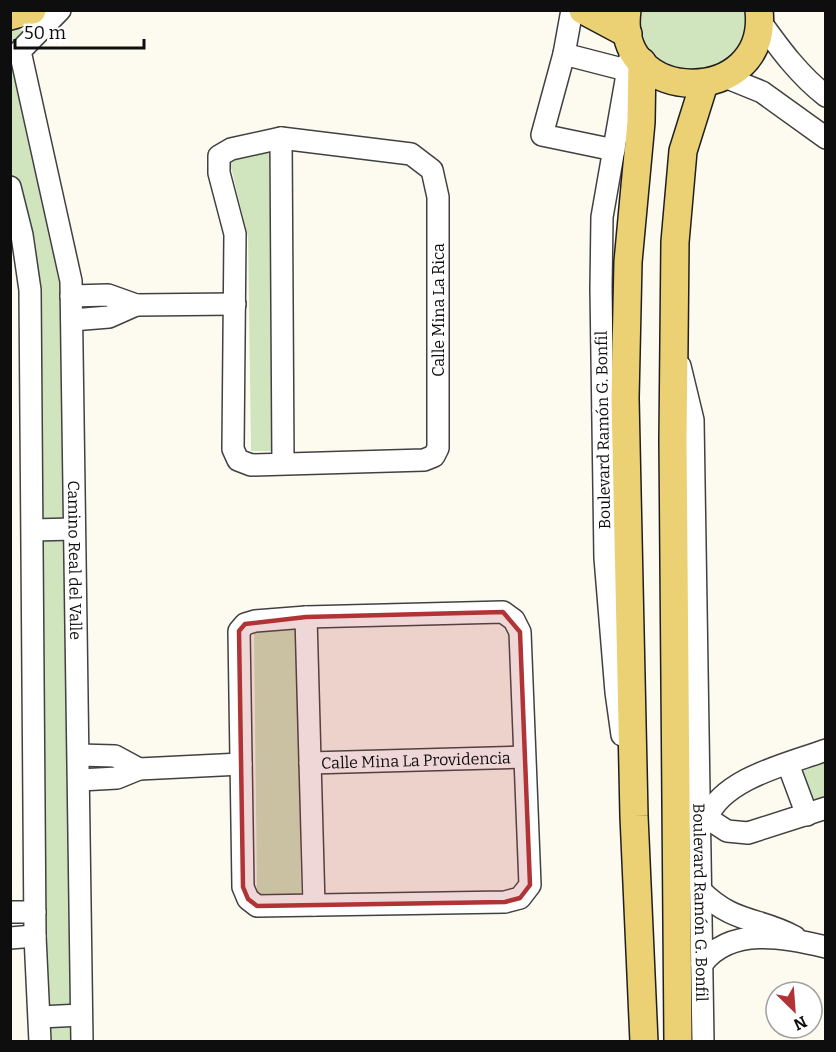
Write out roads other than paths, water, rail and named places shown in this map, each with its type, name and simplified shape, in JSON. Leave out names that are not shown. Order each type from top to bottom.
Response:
[{"type":"main road","points":[[10,16],[32,10]]},
{"type":"main road","points":[[583,10],[631,44],[660,76],[681,84],[715,81],[743,63],[755,44],[760,16]]},
{"type":"main road","name":"Boulevard Ramón G. Bonfil","points":[[631,44],[641,122],[628,262],[624,398],[634,816],[644,1041]]},
{"type":"main road","name":"Boulevard Ramón G. Bonfil","points":[[678,1041],[675,242],[683,151],[715,81]]},
{"type":"street","name":"Camino Real del Valle","points":[[60,10],[18,54],[27,82],[67,253],[71,296],[73,529],[80,780],[82,1041]]},
{"type":"street","points":[[572,10],[564,54],[542,135],[615,150]]},
{"type":"street","points":[[760,16],[786,57],[809,83],[825,96]]},
{"type":"street","points":[[564,54],[631,44]]},
{"type":"street","name":"Boulevard Ramón G. Bonfil","points":[[631,44],[602,217],[605,558],[616,692],[634,816]]},
{"type":"street","points":[[715,81],[762,92],[825,138]]},
{"type":"street","points":[[281,138],[283,463]]},
{"type":"street","name":"Calle Mina La Rica","points":[[281,138],[411,154],[432,170],[438,197],[438,448],[434,456],[424,460],[251,465],[238,460],[233,449],[235,234],[219,173],[219,156],[231,149],[281,138]]},
{"type":"street","points":[[10,187],[22,235],[30,290],[35,936],[40,1041]]},
{"type":"street","points":[[71,296],[108,295],[136,305],[235,304]]},
{"type":"street","points":[[72,320],[109,317],[136,305]]},
{"type":"street","name":"Boulevard Ramón G. Bonfil","points":[[674,336],[693,420],[703,819],[701,891],[703,1041]]},
{"type":"street","points":[[33,530],[73,529]]},
{"type":"street","name":"Calle Mina La Providencia","points":[[503,612],[514,620],[520,632],[524,757],[530,885],[520,898],[505,902],[257,906],[248,899],[243,887],[239,631],[245,624],[255,621],[306,617],[503,612]]},
{"type":"street","name":"Calle Mina La Providencia","points":[[306,617],[314,905]]},
{"type":"street","points":[[788,764],[816,812],[748,833],[727,831],[703,819],[714,803],[732,788],[788,764],[825,750]]},
{"type":"street","points":[[79,755],[115,756],[139,769]]},
{"type":"street","name":"Calle Mina La Providencia","points":[[310,763],[524,757]]},
{"type":"street","points":[[80,780],[117,778],[139,769],[241,764]]},
{"type":"street","points":[[701,891],[724,911],[773,926],[801,941]]},
{"type":"street","points":[[10,912],[35,912]]},
{"type":"street","points":[[10,938],[35,936]]},
{"type":"street","points":[[702,964],[717,947],[738,939],[801,941],[825,946]]},
{"type":"street","points":[[40,1017],[81,1015]]}]
